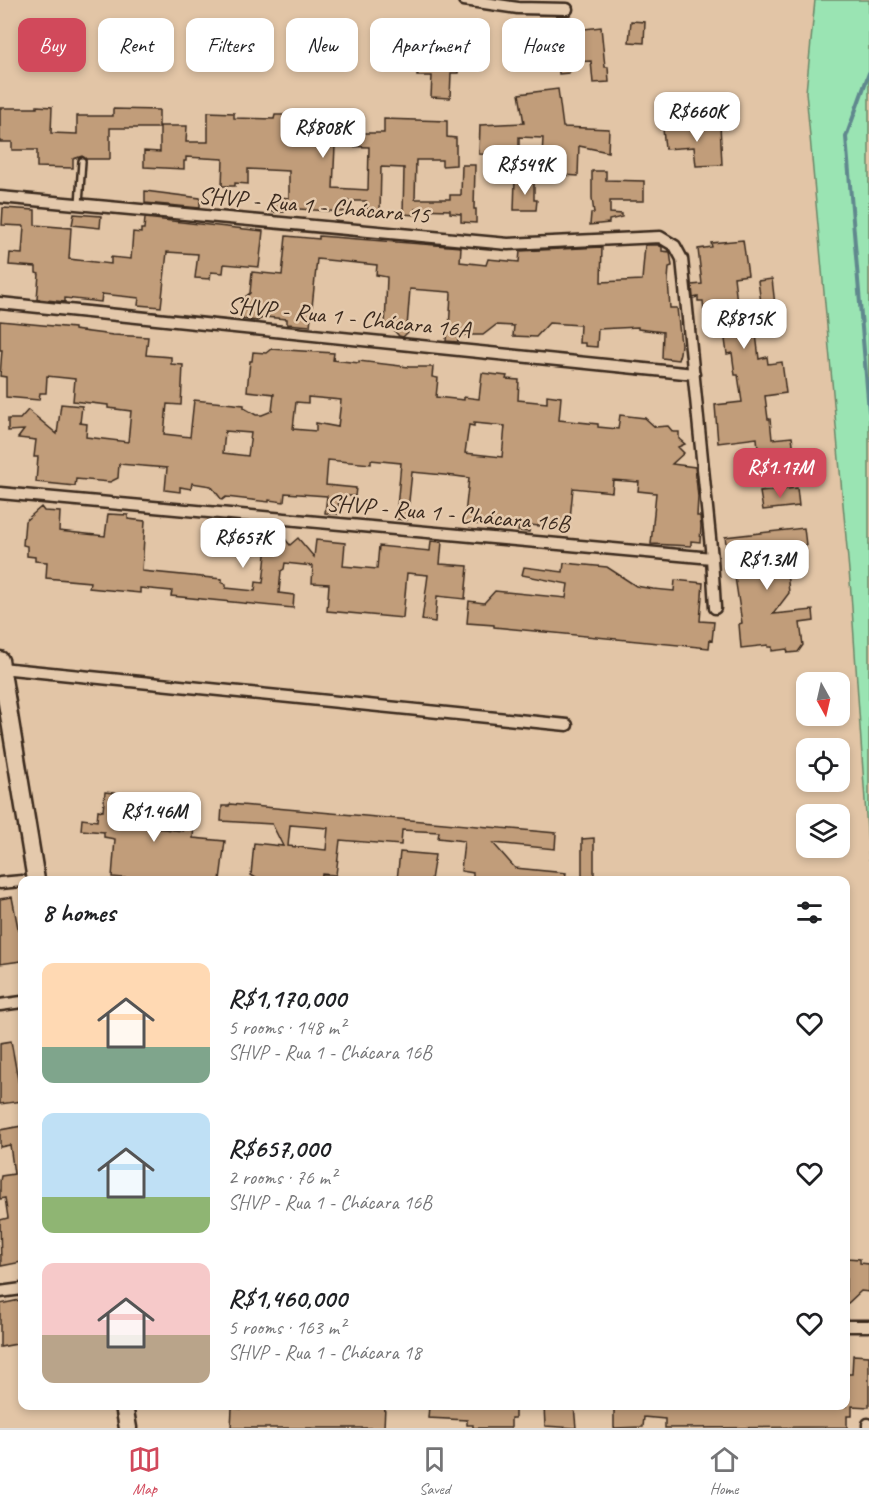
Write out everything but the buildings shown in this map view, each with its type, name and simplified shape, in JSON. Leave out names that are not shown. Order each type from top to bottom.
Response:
[{"type":"street","points":[[464,0],[518,8],[567,9]]},
{"type":"street","name":"SHVP - Rua 1 - Chácara 15","points":[[0,197],[508,244],[660,237],[675,246],[681,259],[694,374]]},
{"type":"street","name":"SHVP - Rua 1 - Chácara 16A","points":[[0,303],[694,374]]},
{"type":"street","points":[[694,374],[715,608]]},
{"type":"street","name":"SHVP - Rua 1 - Chácara 16B","points":[[0,493],[712,558]]},
{"type":"street","points":[[36,876],[1,664],[567,725]]},
{"type":"street","points":[[0,883],[18,881]]},
{"type":"street","points":[[0,1005],[18,1003]]},
{"type":"street","points":[[0,1293],[18,1290]]},
{"type":"street","points":[[850,1326],[869,1326]]},
{"type":"street","points":[[125,1410],[128,1428]]},
{"type":"lane","points":[[79,204],[82,161]]},
{"type":"green space","points":[[815,0],[869,0],[869,860],[851,593],[806,92]]},
{"type":"waterway","points":[[869,73],[846,137],[869,411]]}]
